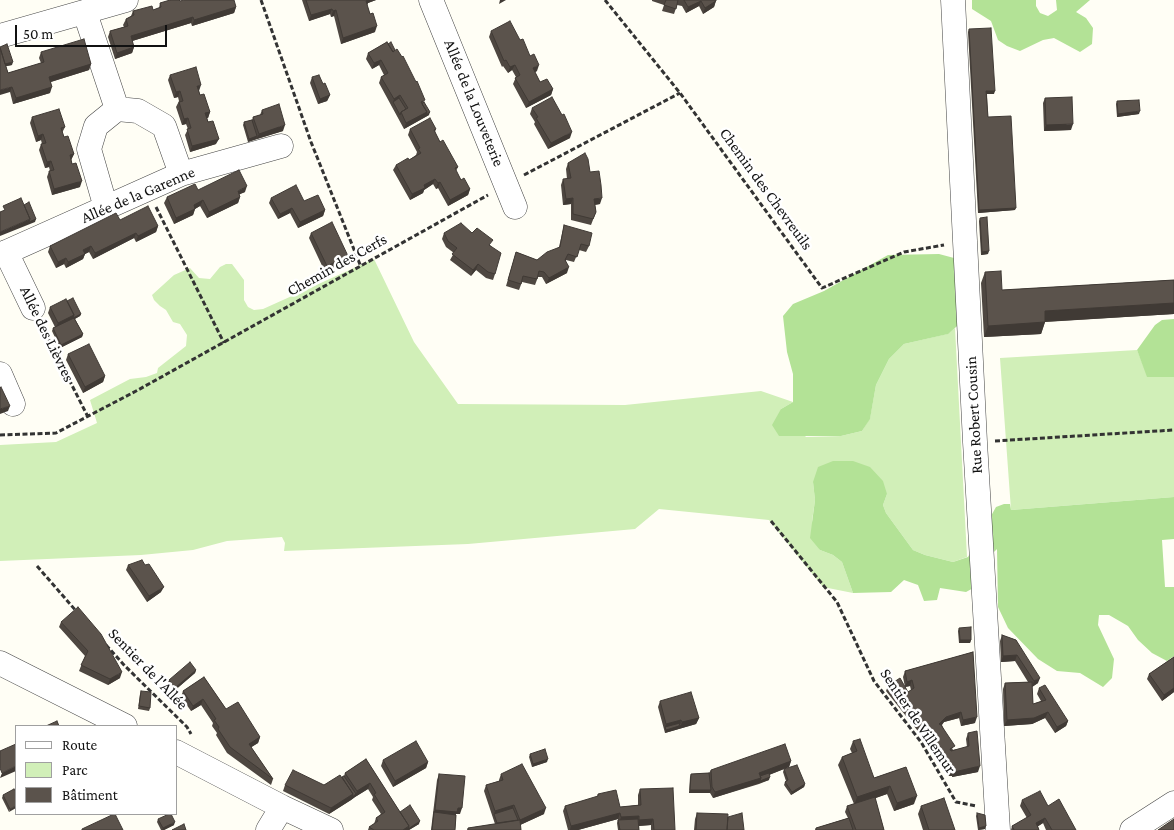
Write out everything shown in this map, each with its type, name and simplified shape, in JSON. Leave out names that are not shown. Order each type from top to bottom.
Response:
[{"type":"street","points":[[0,36],[126,0]]},
{"type":"street","name":"Allée de la Louveterie","points":[[431,0],[515,207]]},
{"type":"street","name":"Rue Robert Cousin","points":[[953,0],[975,442],[997,820]]},
{"type":"street","points":[[85,13],[117,109]]},
{"type":"street","points":[[106,208],[89,149],[96,126],[117,109],[138,111],[164,126],[182,174]]},
{"type":"street","name":"Allée de la Garenne","points":[[3,253],[182,174],[281,146]]},
{"type":"street","name":"Allée des Lièvres","points":[[3,253],[33,308]]},
{"type":"street","points":[[0,374],[13,404]]},
{"type":"street","points":[[0,663],[123,725]]},
{"type":"street","points":[[178,753],[331,830]]},
{"type":"street","points":[[1132,830],[1174,803]]},
{"type":"street","points":[[268,830],[282,807]]},
{"type":"path","points":[[261,0],[311,142],[361,267]]},
{"type":"path","name":"Chemin des Chevreuils","points":[[605,0],[680,93],[822,288],[904,252],[949,244]]},
{"type":"path","name":"Chemin des Cerfs","points":[[0,436],[56,433],[88,417],[361,267],[507,184],[680,93]]},
{"type":"path","points":[[147,189],[224,343]]},
{"type":"path","name":"Allée des Lièvres","points":[[33,308],[88,417]]},
{"type":"path","points":[[975,442],[1174,430]]},
{"type":"path","name":"Sentier de Villemur","points":[[771,521],[838,602],[874,681],[921,742],[956,802],[997,820]]},
{"type":"path","points":[[36,566],[81,616]]},
{"type":"path","name":"Sentier de l'Allée","points":[[106,644],[125,666],[187,727],[192,735]]},
{"type":"green space","points":[[972,0],[1036,0],[1036,6],[1040,13],[1048,16],[1057,10],[1056,0],[1090,0],[1076,12],[1086,18],[1093,28],[1092,44],[1080,52],[1054,38],[1043,40],[1020,51],[998,40],[991,21],[972,9]]},
{"type":"green space","points":[[939,254],[954,258],[965,268],[964,320],[948,334],[904,344],[889,359],[876,385],[870,419],[862,431],[841,436],[779,436],[772,425],[781,409],[793,402],[793,374],[787,352],[783,316],[793,304],[824,291],[888,255]]},
{"type":"green space","points":[[374,259],[414,342],[458,404],[625,405],[761,391],[793,402],[781,409],[806,437],[841,436],[862,431],[870,418],[876,385],[889,359],[904,344],[947,334],[955,328],[967,557],[953,562],[913,550],[886,513],[883,505],[887,494],[813,482],[815,500],[812,521],[820,550],[833,555],[842,562],[853,593],[823,587],[769,520],[659,509],[635,529],[468,544],[284,551],[285,543],[282,537],[227,541],[193,550],[141,555],[0,561],[0,445],[56,442],[97,423],[90,400],[130,379],[146,377],[157,373],[158,368],[186,346],[187,335],[180,324],[173,322],[166,310],[154,300],[152,295],[174,275],[190,268],[199,278],[210,279],[220,267],[232,264],[244,280],[244,300],[248,307],[254,310],[263,309]]},
{"type":"green space","points":[[1174,319],[1174,377],[1147,377],[1137,350],[1155,325],[1162,320]]},
{"type":"green space","points":[[1137,350],[1148,377],[1174,377],[1174,497],[1011,510],[1000,358]]},
{"type":"green space","points":[[833,461],[853,461],[870,467],[883,481],[887,494],[883,505],[886,513],[913,550],[953,562],[968,557],[996,507],[1004,504],[1010,504],[1011,510],[1174,497],[1174,539],[1162,540],[1165,587],[1174,587],[1174,656],[1167,661],[1152,653],[1138,640],[1128,626],[1109,615],[1099,615],[1098,625],[1114,659],[1112,678],[1103,687],[1080,673],[1057,671],[1038,659],[1008,628],[998,607],[997,549],[981,565],[977,586],[966,592],[940,588],[937,600],[924,601],[918,585],[904,580],[891,592],[853,593],[842,562],[833,555],[820,550],[810,538],[815,500],[813,482],[818,467]]},
{"type":"building","points":[[170,0],[234,0],[236,7],[194,20],[193,17],[131,36],[134,47],[117,53],[110,31],[128,26],[126,19],[134,15],[133,11],[152,6],[153,10],[161,7],[160,3]]},
{"type":"building","points":[[306,0],[368,0],[366,1],[370,14],[373,13],[377,26],[343,38],[336,10],[333,11],[332,9],[311,15]]},
{"type":"building","points":[[666,0],[678,0],[676,9],[664,5]]},
{"type":"building","points":[[684,0],[716,1],[705,8],[701,1],[688,7]]},
{"type":"building","points":[[510,21],[520,40],[523,39],[530,56],[534,54],[539,65],[533,68],[540,82],[547,79],[553,89],[529,102],[515,78],[520,75],[515,65],[510,67],[506,60],[504,61],[491,31]]},
{"type":"building","points":[[991,28],[995,91],[986,91],[988,117],[1011,116],[1016,208],[979,210],[969,29]]},
{"type":"building","points":[[84,39],[91,64],[49,77],[52,87],[16,98],[12,87],[0,90],[0,48],[8,73],[44,62],[41,52]]},
{"type":"building","points":[[387,42],[393,52],[397,49],[403,56],[425,100],[421,102],[427,112],[406,123],[401,112],[408,108],[400,95],[394,99],[381,77],[388,73],[381,60],[374,63],[368,53]]},
{"type":"building","points":[[391,42],[395,50],[393,52],[388,44]]},
{"type":"building","points":[[7,44],[13,62],[5,64],[0,47]]},
{"type":"building","points":[[196,67],[201,85],[197,86],[200,95],[204,94],[210,112],[205,113],[208,122],[213,121],[219,139],[192,146],[187,129],[191,128],[188,118],[184,119],[179,102],[183,101],[180,91],[176,92],[170,75]]},
{"type":"building","points":[[319,75],[330,95],[320,99],[312,77]]},
{"type":"building","points":[[552,97],[562,115],[564,114],[572,132],[551,143],[532,108]]},
{"type":"building","points":[[1072,97],[1073,124],[1046,125],[1045,98]]},
{"type":"building","points":[[399,98],[406,109],[400,115],[393,102]]},
{"type":"building","points":[[1139,100],[1140,111],[1118,114],[1117,101]]},
{"type":"building","points":[[424,102],[430,112],[426,115],[427,112],[422,104]]},
{"type":"building","points":[[279,104],[285,125],[259,134],[253,117],[263,114],[262,110]]},
{"type":"building","points":[[59,109],[65,127],[61,128],[64,137],[68,136],[74,154],[70,155],[72,164],[76,163],[82,181],[54,189],[49,171],[54,170],[51,161],[47,162],[41,144],[46,143],[43,134],[38,136],[32,117]]},
{"type":"building","points":[[430,118],[440,142],[443,140],[458,167],[455,168],[461,180],[464,178],[470,189],[450,200],[440,182],[438,183],[435,179],[424,185],[425,188],[412,194],[396,165],[421,153],[410,129]]},
{"type":"building","points":[[252,120],[257,136],[249,139],[244,122]]},
{"type":"building","points":[[585,153],[590,172],[599,171],[601,185],[602,198],[594,199],[596,212],[593,219],[573,214],[573,198],[566,199],[563,179],[571,178],[568,163]]},
{"type":"building","points":[[239,170],[247,186],[238,191],[240,197],[209,212],[203,200],[194,205],[195,209],[176,218],[167,197],[195,184],[198,190]]},
{"type":"building","points":[[296,185],[304,201],[318,195],[325,210],[300,222],[292,208],[280,214],[271,198]]},
{"type":"building","points":[[21,198],[30,219],[0,232],[0,212],[5,210],[3,206]]},
{"type":"building","points":[[29,202],[36,219],[29,222],[30,219],[24,205]]},
{"type":"building","points":[[148,206],[158,226],[138,236],[136,233],[95,253],[91,246],[83,250],[85,254],[68,262],[66,258],[58,262],[50,246],[116,213],[120,220]]},
{"type":"building","points":[[987,217],[989,251],[982,252],[980,218]]},
{"type":"building","points":[[332,222],[348,256],[327,266],[311,233]]},
{"type":"building","points":[[461,223],[472,233],[477,228],[493,240],[489,245],[501,253],[495,274],[488,272],[478,264],[473,270],[452,254],[457,248],[448,241],[444,233]]},
{"type":"building","points":[[564,225],[592,233],[589,246],[581,244],[577,257],[568,254],[565,260],[569,267],[549,278],[544,272],[539,271],[537,279],[523,276],[521,284],[508,280],[516,252],[537,260],[547,252],[560,247]]},
{"type":"building","points":[[1001,271],[1002,290],[1174,280],[1174,303],[1045,311],[1045,322],[988,326],[985,272]]},
{"type":"building","points":[[73,298],[81,314],[73,318],[74,315],[67,301]]},
{"type":"building","points":[[66,299],[74,315],[58,323],[50,307]]},
{"type":"building","points":[[74,318],[83,334],[61,345],[53,328]]},
{"type":"building","points":[[89,344],[105,376],[85,387],[68,354]]},
{"type":"building","points":[[0,388],[10,406],[0,409]]},
{"type":"building","points":[[142,560],[145,565],[149,564],[164,587],[149,596],[128,565]]},
{"type":"building","points":[[78,607],[101,634],[122,672],[110,679],[81,665],[88,651],[61,622]]},
{"type":"building","points":[[971,627],[971,640],[960,640],[959,628]]},
{"type":"building","points":[[1002,635],[1016,640],[1040,678],[1034,681],[1017,655],[1003,656]]},
{"type":"building","points":[[973,652],[977,717],[963,720],[961,712],[946,717],[939,724],[955,746],[950,749],[951,751],[969,746],[968,733],[977,731],[980,766],[954,772],[927,734],[888,686],[900,678],[908,692],[914,688],[912,680],[907,682],[905,671]]},
{"type":"building","points":[[1174,657],[1174,688],[1164,695],[1149,674]]},
{"type":"building","points":[[190,662],[196,670],[175,688],[169,680]]},
{"type":"building","points":[[204,677],[226,709],[238,702],[260,737],[249,744],[273,779],[230,747],[218,729],[219,727],[214,720],[216,719],[203,699],[193,706],[183,691]]},
{"type":"building","points":[[1032,682],[1033,704],[1046,700],[1039,688],[1045,685],[1068,721],[1057,727],[1048,712],[1034,718],[1007,720],[1005,683]]},
{"type":"building","points":[[141,691],[151,692],[150,708],[139,706]]},
{"type":"building","points":[[691,692],[699,718],[666,724],[660,701]]},
{"type":"building","points":[[57,721],[59,725],[48,725]]},
{"type":"building","points":[[680,723],[679,726],[666,730],[665,727]]},
{"type":"building","points":[[860,739],[874,778],[906,767],[917,796],[897,803],[890,786],[857,797],[842,757],[857,751],[853,741]]},
{"type":"building","points":[[416,741],[428,762],[395,781],[383,760]]},
{"type":"building","points":[[15,744],[15,766],[2,773],[0,768],[0,751]]},
{"type":"building","points":[[785,744],[791,761],[759,773],[761,778],[715,792],[712,787],[711,770]]},
{"type":"building","points":[[545,749],[548,759],[533,764],[530,754]]},
{"type":"building","points":[[366,759],[409,826],[403,830],[374,830],[369,827],[378,821],[376,818],[385,812],[374,794],[376,793],[370,783],[357,791],[345,773]]},
{"type":"building","points":[[522,764],[546,808],[520,820],[514,805],[495,811],[486,785],[503,780],[501,774]]},
{"type":"building","points":[[797,765],[805,784],[792,792],[785,782],[788,780],[784,769]]},
{"type":"building","points":[[293,770],[324,785],[340,775],[353,794],[331,808],[285,785]]},
{"type":"building","points":[[709,773],[711,790],[690,790],[691,774]]},
{"type":"building","points":[[769,773],[770,777],[760,781],[760,776]]},
{"type":"building","points":[[439,774],[465,776],[462,808],[458,808],[457,812],[435,810]]},
{"type":"building","points":[[344,776],[356,794],[352,797],[353,794],[342,777]]},
{"type":"building","points":[[673,788],[675,830],[654,830],[653,819],[639,820],[639,816],[621,817],[620,813],[571,826],[565,806],[598,796],[598,794],[616,790],[620,807],[641,805],[640,789]]},
{"type":"building","points":[[14,789],[15,806],[10,809],[3,795]]},
{"type":"building","points":[[1040,791],[1048,806],[1059,799],[1076,830],[1052,830],[1045,818],[1036,823],[1039,830],[1014,830],[1012,826],[1031,815],[1022,800]]},
{"type":"building","points":[[875,797],[884,830],[856,830],[847,806]]},
{"type":"building","points":[[944,798],[955,830],[929,830],[921,806]]},
{"type":"building","points":[[410,805],[420,821],[408,829],[409,826],[400,812]]},
{"type":"building","points":[[513,808],[518,820],[497,823],[494,814]]},
{"type":"building","points":[[434,812],[456,815],[455,830],[432,830]]},
{"type":"building","points":[[697,813],[728,814],[727,830],[696,830]]},
{"type":"building","points":[[742,813],[744,830],[727,830],[728,817]]},
{"type":"building","points":[[977,813],[985,815],[986,826],[979,828]]},
{"type":"building","points":[[116,815],[123,830],[82,830]]},
{"type":"building","points":[[172,815],[175,822],[163,828],[158,819]]},
{"type":"building","points":[[849,818],[853,830],[816,830],[816,828]]},
{"type":"building","points":[[638,819],[639,830],[620,830],[618,820]]},
{"type":"building","points":[[1174,819],[1174,830],[1158,830]]},
{"type":"building","points":[[520,820],[521,830],[468,830],[468,828]]},
{"type":"building","points":[[184,824],[186,830],[172,830]]}]
